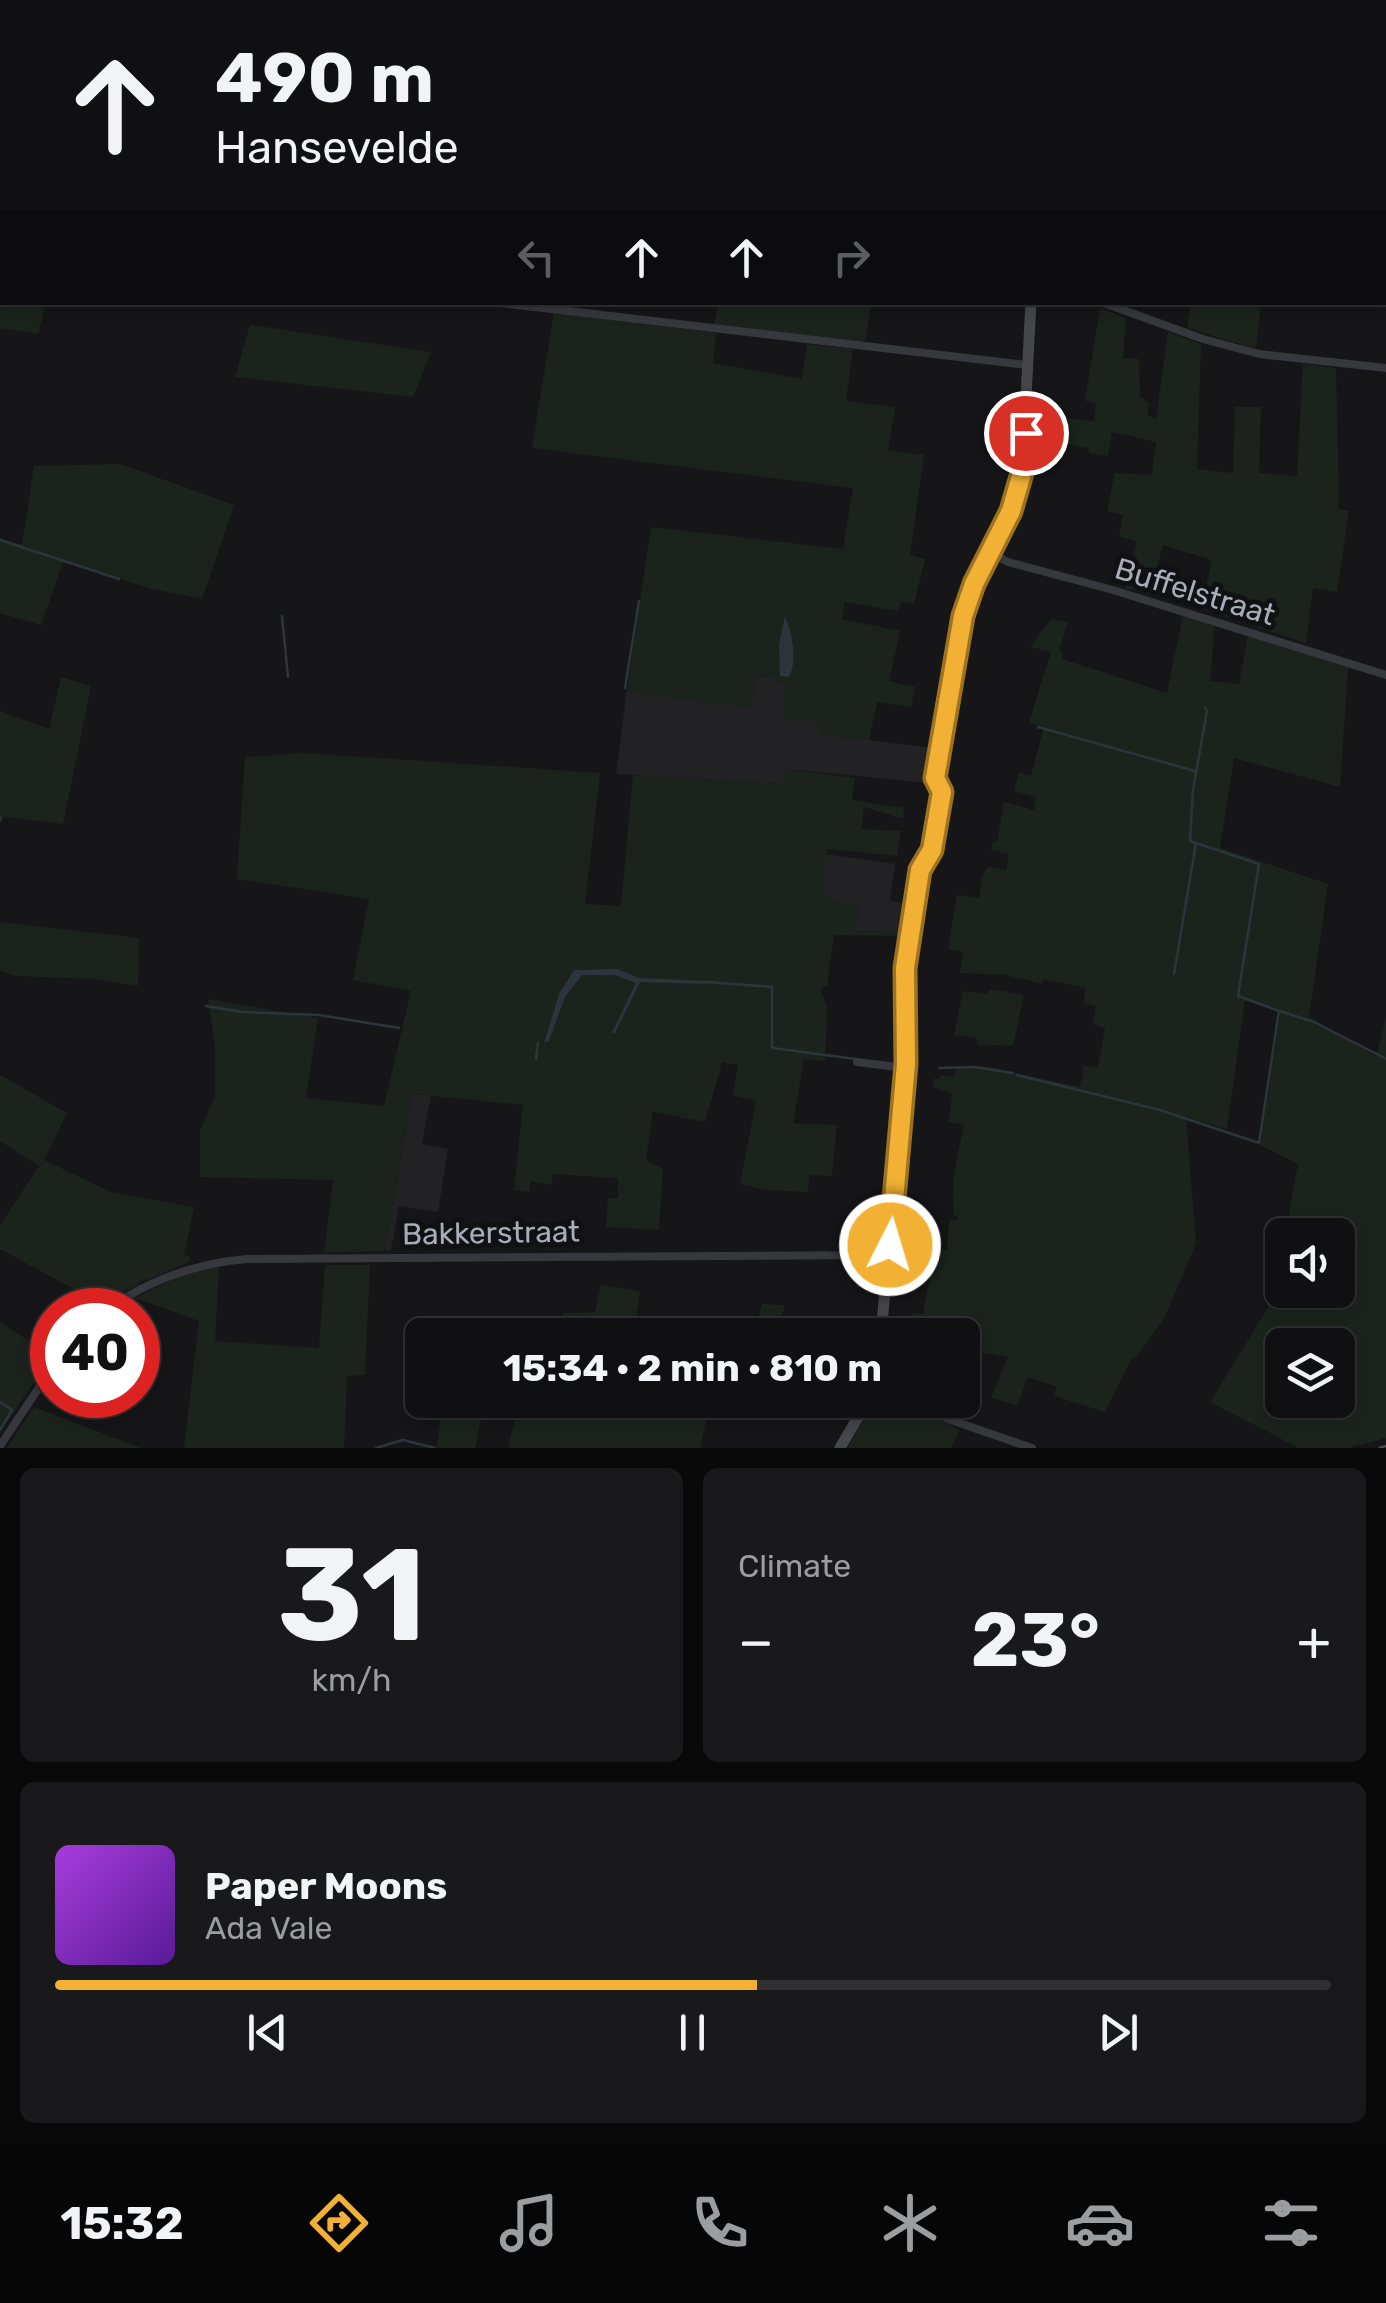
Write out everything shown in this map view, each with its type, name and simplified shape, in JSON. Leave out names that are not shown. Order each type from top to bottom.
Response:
[{"type":"street","points":[[517,305],[1028,366]]},
{"type":"street","points":[[882,1318],[905,1068],[904,984],[909,934],[920,870],[929,858],[934,840],[942,792],[935,778],[963,616],[974,584],[1011,511],[1022,473],[1031,305]]},
{"type":"street","points":[[1109,305],[1202,340],[1259,354],[1386,368]]},
{"type":"street","name":"Buffelstraat","points":[[991,553],[1008,562],[1386,675]]},
{"type":"street","points":[[857,1062],[905,1068]]},
{"type":"street","name":"Bakkerstraat","points":[[141,1288],[193,1267],[246,1259],[888,1254]]},
{"type":"street","points":[[0,1446],[30,1401]]},
{"type":"street","points":[[840,1448],[858,1418]]},
{"type":"street","points":[[944,1418],[1032,1448]]},
{"type":"shaded area","points":[[0,305],[45,305],[38,334],[0,328]]},
{"type":"shaded area","points":[[718,305],[872,305],[865,341],[714,326]]},
{"type":"shaded area","points":[[1191,305],[1261,305],[1256,349],[1187,328]]},
{"type":"shaded area","points":[[1100,308],[1126,318],[1123,358],[1139,359],[1140,396],[1149,403],[1147,414],[1156,419],[1168,332],[1201,344],[1197,469],[1233,473],[1235,407],[1261,407],[1259,473],[1297,476],[1303,364],[1336,368],[1339,509],[1349,511],[1337,592],[1313,588],[1306,643],[1201,609],[1212,560],[1163,545],[1150,594],[1125,588],[1137,542],[1119,536],[1123,515],[1107,511],[1115,473],[1152,475],[1156,442],[1112,432],[1108,456],[1059,443],[1063,418],[1094,421],[1096,403],[1085,401]]},
{"type":"shaded area","points":[[554,313],[716,333],[713,363],[802,379],[807,344],[853,349],[846,401],[895,407],[888,450],[924,455],[910,555],[925,559],[914,604],[902,601],[898,611],[845,602],[842,619],[900,631],[889,681],[915,687],[911,707],[877,702],[869,740],[819,734],[820,722],[781,718],[786,686],[777,684],[776,677],[756,676],[752,708],[627,689],[651,527],[843,549],[853,488],[532,448]]},
{"type":"shaded area","points":[[250,325],[431,352],[413,397],[235,377]]},
{"type":"shaded area","points":[[120,464],[234,505],[202,599],[152,589],[63,562],[41,625],[0,613],[0,538],[22,545],[34,466]]},
{"type":"shaded area","points":[[1183,615],[1215,624],[1210,681],[1239,684],[1248,635],[1348,667],[1340,787],[1234,758],[1220,848],[1328,884],[1309,1017],[1376,1057],[1386,1018],[1386,1438],[1348,1448],[1299,1448],[1210,1402],[1268,1308],[1355,1308],[1355,1218],[1288,1218],[1298,1164],[1260,1145],[1281,1010],[1245,1000],[1227,1129],[1186,1117],[1196,1243],[1165,1317],[1131,1360],[1105,1412],[1054,1396],[1057,1387],[1028,1377],[1017,1406],[991,1397],[1008,1357],[980,1353],[980,1318],[911,1318],[912,1313],[923,1314],[935,1249],[947,1250],[949,1220],[957,1220],[958,1216],[954,1215],[953,1192],[964,1125],[949,1122],[952,1094],[933,1087],[934,1078],[954,1076],[957,1068],[989,1067],[1080,1087],[1084,1066],[1098,1067],[1105,1028],[1093,1024],[1096,1006],[1084,1003],[1085,988],[1043,979],[1042,984],[1006,975],[960,973],[963,952],[948,949],[957,895],[979,898],[982,876],[988,867],[1006,870],[1009,854],[991,850],[993,842],[997,842],[1004,802],[1034,810],[1036,797],[1014,791],[1019,772],[1031,776],[1044,727],[1029,722],[1051,652],[1030,647],[1051,619],[1068,622],[1059,651],[1063,653],[1062,659],[1167,693]]},
{"type":"shaded area","points":[[785,616],[794,655],[789,677],[780,676],[779,645]]},
{"type":"shaded area","points":[[756,676],[777,677],[786,685],[820,722],[820,734],[934,748],[928,783],[784,769],[782,784],[616,774],[627,689],[751,708]]},
{"type":"shaded area","points":[[61,677],[91,686],[63,824],[3,817],[0,826],[0,711],[49,729]]},
{"type":"shaded area","points":[[303,753],[600,773],[585,904],[621,906],[633,775],[781,784],[783,769],[855,778],[852,800],[904,808],[903,819],[864,807],[861,829],[901,831],[897,856],[827,849],[822,893],[830,895],[830,900],[859,905],[857,931],[904,932],[903,936],[834,935],[827,985],[820,989],[827,1006],[825,1061],[804,1059],[793,1123],[837,1125],[832,1176],[809,1175],[808,1192],[764,1190],[740,1184],[756,1101],[733,1095],[738,1065],[722,1062],[705,1122],[653,1112],[646,1160],[663,1169],[659,1230],[606,1227],[608,1198],[618,1198],[618,1178],[553,1174],[551,1185],[531,1181],[529,1192],[514,1190],[523,1105],[412,1094],[384,1251],[324,1253],[333,1180],[200,1177],[200,1131],[215,1096],[215,1045],[208,999],[318,1018],[306,1098],[384,1106],[411,991],[353,980],[369,899],[237,879],[245,757]]},
{"type":"shaded area","points":[[826,854],[895,864],[890,901],[908,904],[904,932],[856,931],[821,893]]},
{"type":"shaded area","points":[[0,922],[139,938],[138,986],[94,979],[16,976],[0,971]]},
{"type":"shaded area","points":[[617,969],[639,978],[708,984],[640,982],[612,1033],[636,983],[615,975],[582,975],[565,997],[549,1041],[544,1043],[559,994],[574,970]]},
{"type":"shaded area","points":[[991,989],[1024,995],[1013,1046],[977,1045],[977,1038],[954,1035],[963,991],[986,994]]},
{"type":"shaded area","points":[[0,1075],[67,1113],[44,1160],[111,1192],[194,1207],[184,1255],[190,1256],[190,1262],[131,1288],[72,1288],[0,1249],[0,1225],[39,1166],[0,1141]]},
{"type":"shaded area","points":[[412,1094],[431,1096],[422,1144],[448,1149],[438,1212],[399,1206],[391,1250],[384,1251]]},
{"type":"shaded area","points":[[325,1265],[370,1265],[365,1375],[347,1376],[344,1448],[184,1448],[199,1321],[160,1307],[160,1288],[155,1288],[177,1277],[219,1266],[215,1341],[319,1348]]},
{"type":"shaded area","points":[[601,1285],[640,1291],[636,1318],[562,1318],[563,1313],[595,1312]]},
{"type":"shaded area","points":[[762,1304],[785,1305],[782,1318],[758,1318]]},
{"type":"shaded area","points":[[0,1322],[30,1342],[30,1388],[0,1432]]},
{"type":"shaded area","points":[[30,1413],[30,1418],[63,1418],[141,1448],[7,1448]]},
{"type":"shaded area","points":[[441,1418],[481,1418],[475,1448],[437,1448]]},
{"type":"shaded area","points":[[515,1418],[707,1418],[700,1448],[508,1448]]},
{"type":"shaded area","points":[[864,1418],[936,1418],[960,1430],[951,1448],[848,1448]]},
{"type":"waterway","points":[[0,540],[119,579]]},
{"type":"waterway","points":[[625,688],[639,601]]},
{"type":"waterway","points":[[282,616],[288,677]]},
{"type":"waterway","points":[[1017,1075],[1160,1110],[1259,1143],[1279,1011],[1238,996],[1259,864],[1190,841],[1205,707]]},
{"type":"waterway","points":[[1038,727],[1195,771]]},
{"type":"waterway","points":[[1174,974],[1196,843]]},
{"type":"waterway","points":[[708,982],[772,987],[772,1048],[856,1059]]},
{"type":"waterway","points":[[206,1006],[242,1012],[319,1015],[399,1028]]},
{"type":"waterway","points":[[1280,1011],[1314,1022],[1386,1059]]},
{"type":"waterway","points":[[536,1059],[538,1043]]},
{"type":"waterway","points":[[939,1068],[975,1067],[1012,1073]]},
{"type":"waterway","points":[[0,1402],[12,1410],[0,1430]]},
{"type":"waterway","points":[[376,1448],[403,1440],[435,1448]]},
{"type":"railway","points":[[1379,1448],[1386,1446]]},
{"type":"route","points":[[890,1245],[906,1064],[904,984],[914,902],[920,870],[929,858],[934,840],[942,792],[935,778],[961,624],[974,584],[1011,511],[1022,473],[1026,433]]}]
